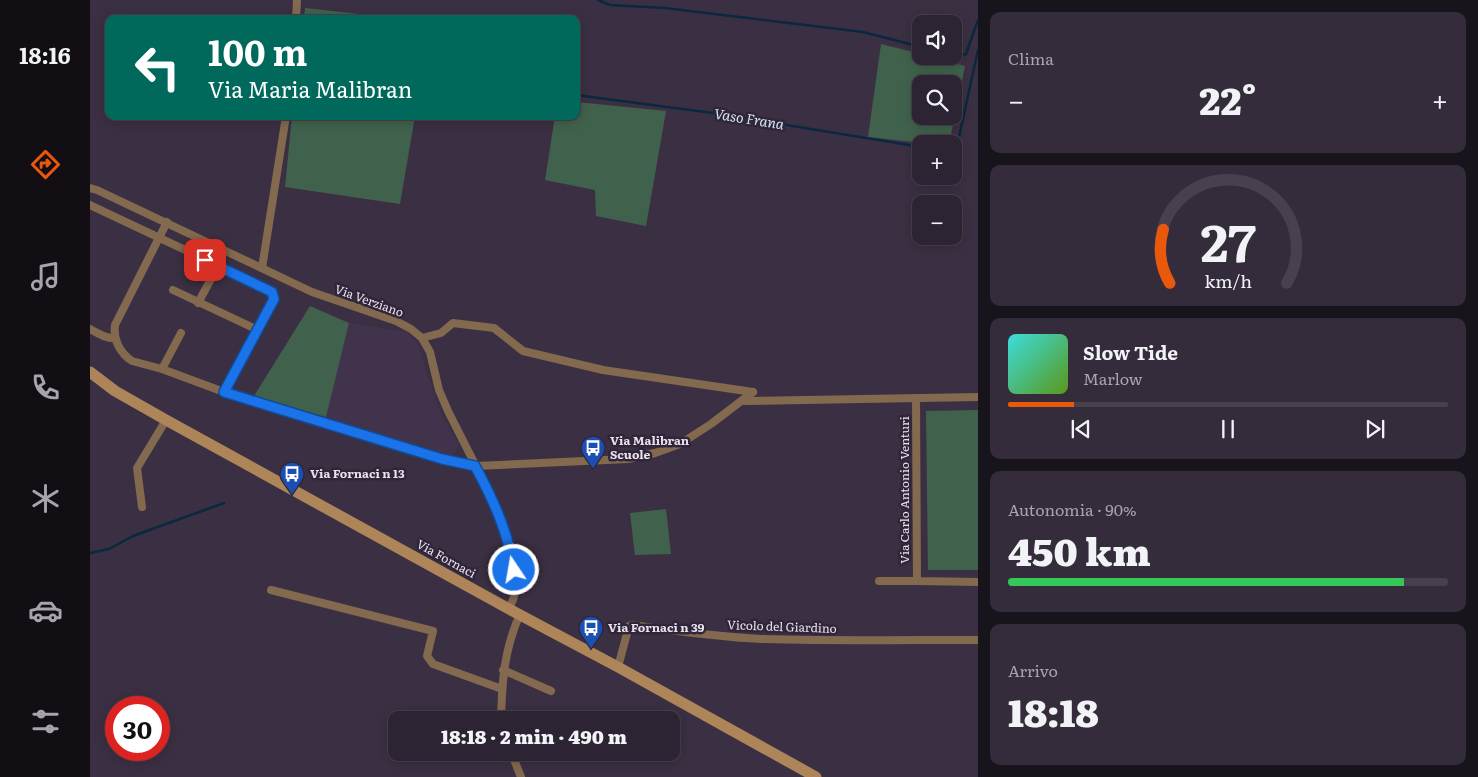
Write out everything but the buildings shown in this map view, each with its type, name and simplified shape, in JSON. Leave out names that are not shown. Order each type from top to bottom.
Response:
[{"type":"street","points":[[296,15],[297,0]]},
{"type":"street","points":[[262,268],[285,120]]},
{"type":"street","name":"Via Verziano","points":[[90,188],[167,222],[312,292],[396,322],[411,329],[422,338]]},
{"type":"street","points":[[90,205],[272,292],[274,299],[224,392]]},
{"type":"street","points":[[167,222],[116,325],[115,338],[122,352],[132,362],[162,369],[224,392],[442,459],[475,466],[628,459],[655,453],[680,444],[712,424],[753,392],[603,370],[523,351],[494,328],[453,323],[441,332],[422,338],[430,352],[439,390],[448,411],[475,466],[492,498],[502,521],[512,557],[516,583],[514,597],[509,609]]},
{"type":"street","points":[[198,302],[218,266]]},
{"type":"street","points":[[173,290],[258,330]]},
{"type":"street","points":[[90,329],[111,339],[115,338]]},
{"type":"street","points":[[162,369],[181,333]]},
{"type":"street","name":"Via Fornaci","points":[[90,364],[99,370],[115,392]]},
{"type":"street","name":"Via Fornaci","points":[[90,372],[115,392],[816,777]]},
{"type":"street","name":"Via Carlo Antonio Venturi","points":[[742,401],[978,397]]},
{"type":"street","name":"Via Carlo Antonio Venturi","points":[[916,398],[917,581]]},
{"type":"street","points":[[142,506],[137,468],[166,420]]},
{"type":"street","name":"Via Carlo Antonio Venturi","points":[[879,581],[978,582]]},
{"type":"street","points":[[271,590],[433,631],[427,656],[433,664],[502,689]]},
{"type":"street","points":[[501,711],[506,650],[520,614]]},
{"type":"street","name":"Vicolo del Giardino","points":[[618,667],[629,626],[632,625],[760,639],[978,640]]},
{"type":"street","points":[[504,670],[551,691]]},
{"type":"street","points":[[515,761],[521,777]]},
{"type":"shaded area","points":[[349,323],[407,332],[417,343],[441,415],[459,444],[452,459],[326,417]]},
{"type":"green space","points":[[305,8],[369,15],[304,15]]},
{"type":"green space","points":[[881,44],[912,52],[912,65],[965,66],[962,81],[962,75],[912,75],[912,125],[953,125],[951,135],[912,135],[912,142],[868,137]]},
{"type":"green space","points":[[580,102],[666,111],[646,226],[596,216],[595,190],[545,180],[554,120],[580,120]]},
{"type":"green space","points":[[292,120],[414,120],[400,204],[285,187]]},
{"type":"green space","points":[[310,306],[349,323],[326,417],[254,396]]},
{"type":"green space","points":[[978,410],[978,570],[928,570],[926,411]]},
{"type":"green space","points":[[666,509],[671,554],[635,555],[630,513]]},
{"type":"waterway","name":"Vaso Frana","points":[[598,0],[610,5],[665,8],[863,32],[912,45]]},
{"type":"waterway","name":"Vaso Frana","points":[[962,55],[966,54],[978,20]]},
{"type":"waterway","name":"Vaso Frana","points":[[959,135],[978,50]]},
{"type":"waterway","name":"Vaso Frana","points":[[580,96],[713,113],[912,146]]},
{"type":"waterway","points":[[90,553],[109,549],[133,536],[224,503]]},
{"type":"place","name":"Via Malibran Scuole","points":[[593,469]]},
{"type":"place","name":"Via Fornaci n 13","points":[[292,495]]},
{"type":"place","name":"Via Fornaci n 39","points":[[591,649]]},
{"type":"route","points":[[205,260],[272,292],[274,299],[224,392],[442,459],[475,466],[502,521],[514,570]]}]
